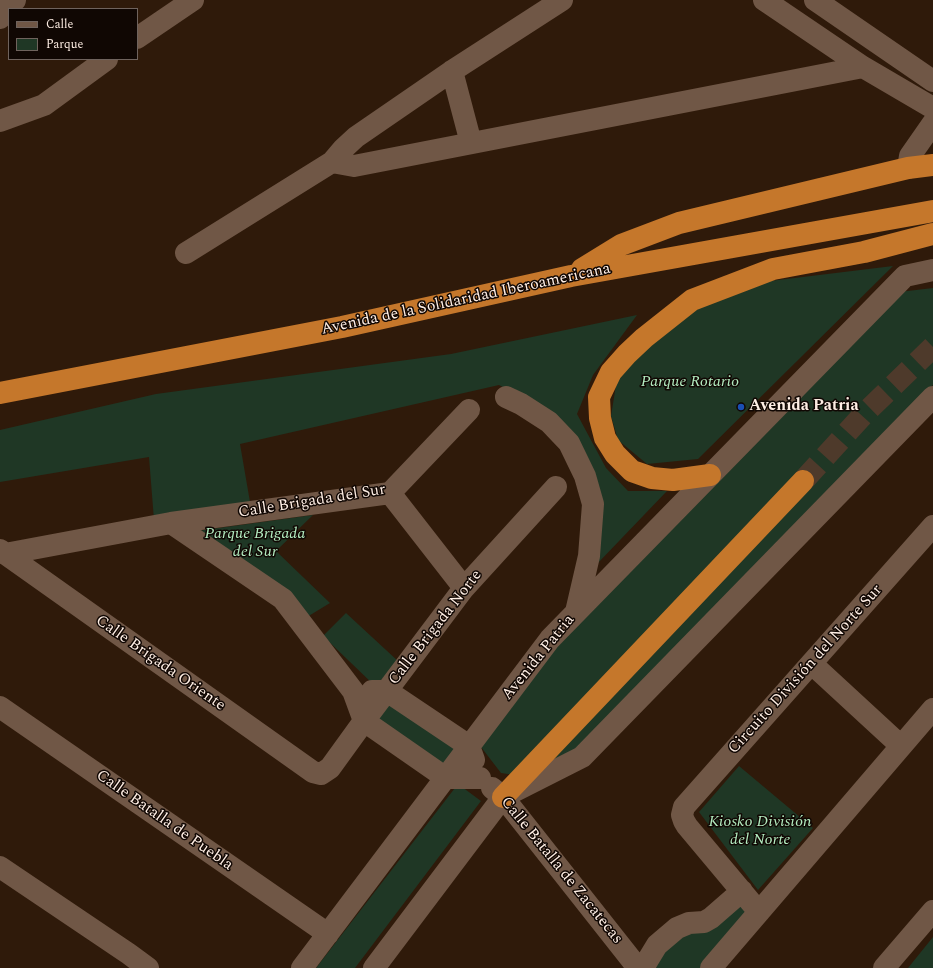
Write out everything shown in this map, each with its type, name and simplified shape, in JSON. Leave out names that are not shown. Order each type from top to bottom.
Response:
[{"type":"highway","points":[[571,276],[621,245],[679,223],[908,168],[933,165]]},
{"type":"highway","name":"Avenida de la Solidaridad Iberoamericana","points":[[0,393],[342,327],[571,276],[933,211]]},
{"type":"highway","points":[[710,475],[673,480],[652,478],[632,471],[615,454],[605,438],[600,418],[599,397],[611,372],[627,354],[644,338],[692,300],[773,269],[864,252],[933,234]]},
{"type":"highway","points":[[503,797],[802,480]]},
{"type":"street","points":[[0,18],[9,5],[15,0]]},
{"type":"street","points":[[138,37],[193,0]]},
{"type":"street","points":[[186,253],[332,162],[356,137],[452,71],[562,0]]},
{"type":"street","points":[[764,0],[863,67],[933,108]]},
{"type":"street","points":[[810,31],[825,2],[933,81]]},
{"type":"street","points":[[0,122],[44,105],[107,60]]},
{"type":"street","points":[[332,162],[354,166],[863,67]]},
{"type":"street","points":[[452,71],[471,144]]},
{"type":"street","points":[[908,168],[910,156],[930,130],[933,123]]},
{"type":"street","name":"Avenida Patria","points":[[302,968],[550,639],[905,276],[933,270]]},
{"type":"street","points":[[506,397],[526,407],[549,422],[568,443],[585,476],[593,504],[589,556],[576,612]]},
{"type":"street","points":[[374,968],[503,797],[582,757],[933,397]]},
{"type":"street","name":"Calle Brigada del Sur","points":[[3,552],[171,523],[390,493],[469,410]]},
{"type":"street","name":"Calle Brigada Norte","points":[[321,774],[330,768],[464,588],[556,487]]},
{"type":"street","points":[[390,493],[464,588]]},
{"type":"street","points":[[171,523],[283,599],[353,691],[364,721],[446,778],[480,778],[470,746],[387,691],[353,691]]},
{"type":"street","name":"Circuito División del Norte Sur","points":[[742,891],[687,826],[682,815],[684,807],[933,526]]},
{"type":"street","name":"Calle Brigada Oriente","points":[[3,552],[313,772],[321,774]]},
{"type":"street","points":[[812,664],[901,746]]},
{"type":"street","name":"Calle Batalla de Puebla","points":[[0,707],[328,934]]},
{"type":"street","points":[[711,968],[933,709]]},
{"type":"street","name":"Calle Batalla de Zacatecas","points":[[480,778],[503,797],[638,968]]},
{"type":"street","points":[[0,867],[124,961],[148,968]]},
{"type":"street","points":[[643,968],[657,945],[677,928],[690,923],[704,922],[711,918],[742,891],[759,912]]},
{"type":"street","points":[[884,968],[933,911]]},
{"type":"green space","name":"Parque Rotario","points":[[893,266],[698,459],[647,464],[618,440],[611,416],[617,379],[647,341],[698,304],[770,281]]},
{"type":"green space","points":[[933,288],[933,385],[578,748],[529,777],[501,773],[481,747],[554,650],[899,292]]},
{"type":"green space","points":[[637,315],[593,375],[577,414],[606,468],[628,491],[667,491],[597,564],[600,501],[540,407],[499,385],[240,444],[250,502],[154,520],[149,457],[0,482],[0,430],[156,394],[451,354]]},
{"type":"green space","name":"Parque Brigada del Sur","points":[[313,515],[276,551],[330,603],[307,617],[197,531]]},
{"type":"green space","points":[[346,613],[399,662],[375,686],[323,636]]},
{"type":"green space","points":[[387,691],[469,746],[448,775],[364,721]]},
{"type":"green space","name":"Kiosko División del Norte","points":[[739,766],[813,828],[758,890],[699,812]]},
{"type":"green space","points":[[458,784],[481,801],[355,968],[316,968]]},
{"type":"green space","points":[[741,898],[759,912],[711,968],[644,968],[662,941]]},
{"type":"green space","points":[[933,937],[933,968],[908,968]]},
{"type":"tunnel","points":[[803,481],[864,414],[933,347]]},
{"type":"place","name":"Avenida Patria","points":[[741,407]]}]
